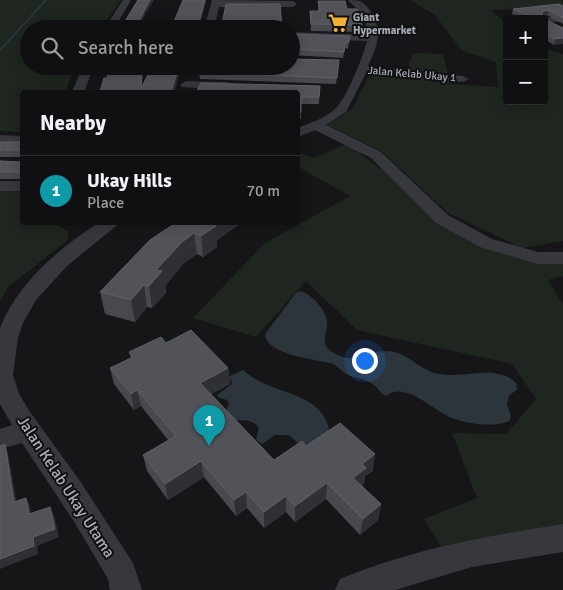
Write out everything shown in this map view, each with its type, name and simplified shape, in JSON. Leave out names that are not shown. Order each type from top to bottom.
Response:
[{"type":"street","points":[[115,20],[127,0]]},
{"type":"street","points":[[300,132],[341,111],[373,38],[372,26],[367,13],[359,4],[352,0]]},
{"type":"street","points":[[211,20],[216,2],[295,6]]},
{"type":"street","points":[[548,20],[563,18]]},
{"type":"street","points":[[548,22],[563,30]]},
{"type":"street","points":[[300,32],[373,38]]},
{"type":"street","name":"Jalan Kelab Ukay 1","points":[[360,69],[463,79]]},
{"type":"street","points":[[79,90],[86,75]]},
{"type":"street","points":[[186,84],[243,86]]},
{"type":"street","points":[[314,125],[376,155],[442,219],[486,243],[537,258],[563,258]]},
{"type":"street","points":[[0,140],[20,140]]},
{"type":"street","points":[[0,186],[20,186]]},
{"type":"street","name":"Jalan Kelab Ukay Utama","points":[[100,225],[46,273],[26,296],[14,317],[5,342],[1,366],[2,380],[27,431],[62,478],[122,574],[126,590]]},
{"type":"street","points":[[0,439],[27,431]]},
{"type":"street","points":[[351,590],[373,581],[472,553],[563,538]]},
{"type":"shaded area","points":[[0,0],[121,0],[107,20],[20,20],[20,75],[72,75],[66,90],[20,90],[20,132],[0,131]]},
{"type":"shaded area","points":[[410,0],[561,0],[563,2],[563,6],[491,10],[503,20],[503,105],[548,105],[548,50],[563,54],[563,241],[522,248],[448,213],[381,151],[327,125],[352,109],[369,76],[390,70],[407,71],[413,53],[443,54],[450,84],[498,87],[496,62],[462,51],[435,15]]},
{"type":"shaded area","points":[[347,144],[384,171],[430,217],[481,246],[532,263],[563,259],[563,276],[548,280],[563,304],[563,526],[442,549],[424,519],[477,498],[452,433],[506,434],[536,399],[512,364],[357,330],[306,281],[256,337],[193,318],[265,243],[350,196],[300,168],[300,153],[313,158]]},
{"type":"shaded area","points":[[0,191],[20,191],[20,225],[58,225],[68,231],[68,240],[8,287],[0,301]]},
{"type":"shaded area","points":[[300,291],[313,298],[321,307],[327,324],[326,346],[332,352],[341,356],[354,358],[388,351],[402,355],[439,374],[489,373],[508,377],[516,383],[517,390],[509,395],[507,404],[511,416],[509,421],[488,425],[452,418],[410,394],[394,392],[386,396],[370,382],[346,374],[332,364],[292,355],[273,347],[267,341],[265,334],[296,293]]},
{"type":"shaded area","points":[[243,370],[255,379],[295,395],[318,408],[325,419],[330,433],[310,455],[289,435],[275,435],[262,444],[256,439],[259,428],[256,425],[247,420],[231,421],[225,413],[229,404],[227,400],[219,398],[217,395],[232,384],[228,377]]},
{"type":"building","points":[[138,0],[150,0],[140,20],[126,20]]},
{"type":"building","points":[[183,0],[205,0],[199,20],[175,20]]},
{"type":"building","points":[[318,1],[345,1],[347,9],[357,9],[362,25],[311,24],[310,11],[320,11]]},
{"type":"building","points":[[226,4],[280,4],[281,20],[223,20]]},
{"type":"building","points":[[559,4],[563,6],[563,18],[548,10],[542,12],[543,15],[527,15],[513,9]]},
{"type":"building","points":[[548,21],[563,28],[563,38],[555,39],[548,35]]},
{"type":"building","points":[[300,34],[350,36],[349,42],[345,42],[344,52],[300,50]]},
{"type":"building","points":[[300,59],[339,60],[337,78],[268,75],[300,75]]},
{"type":"building","points":[[107,75],[142,75],[141,89],[148,75],[176,75],[172,90],[101,90],[104,78],[107,78]]},
{"type":"building","points":[[201,83],[320,86],[319,97],[301,97],[301,112],[300,90],[197,90]]},
{"type":"building","points":[[0,142],[20,142],[20,150],[0,150]]},
{"type":"building","points":[[0,161],[20,162],[20,172],[0,172]]},
{"type":"building","points":[[172,225],[216,226],[201,236],[194,233],[182,242],[156,270],[162,271],[149,286],[144,285],[131,300],[100,292],[150,240]]},
{"type":"building","points":[[191,330],[228,368],[200,383],[274,460],[302,441],[306,446],[340,423],[375,454],[362,464],[366,468],[353,478],[381,504],[363,519],[327,483],[295,506],[286,496],[264,512],[246,492],[234,500],[201,461],[165,484],[143,455],[176,436],[137,390],[131,394],[110,368],[133,357],[129,352],[161,337],[166,343]]},
{"type":"building","points":[[5,444],[14,502],[26,498],[29,514],[50,507],[55,529],[33,537],[34,546],[0,559],[0,446]]},
{"type":"waterway","points":[[28,20],[46,0]]},
{"type":"waterway","points":[[0,50],[20,28]]},
{"type":"place","name":"Giant Hypermarket","points":[[338,23]]},
{"type":"place","name":"Ukay Hills","points":[[209,446]]}]
